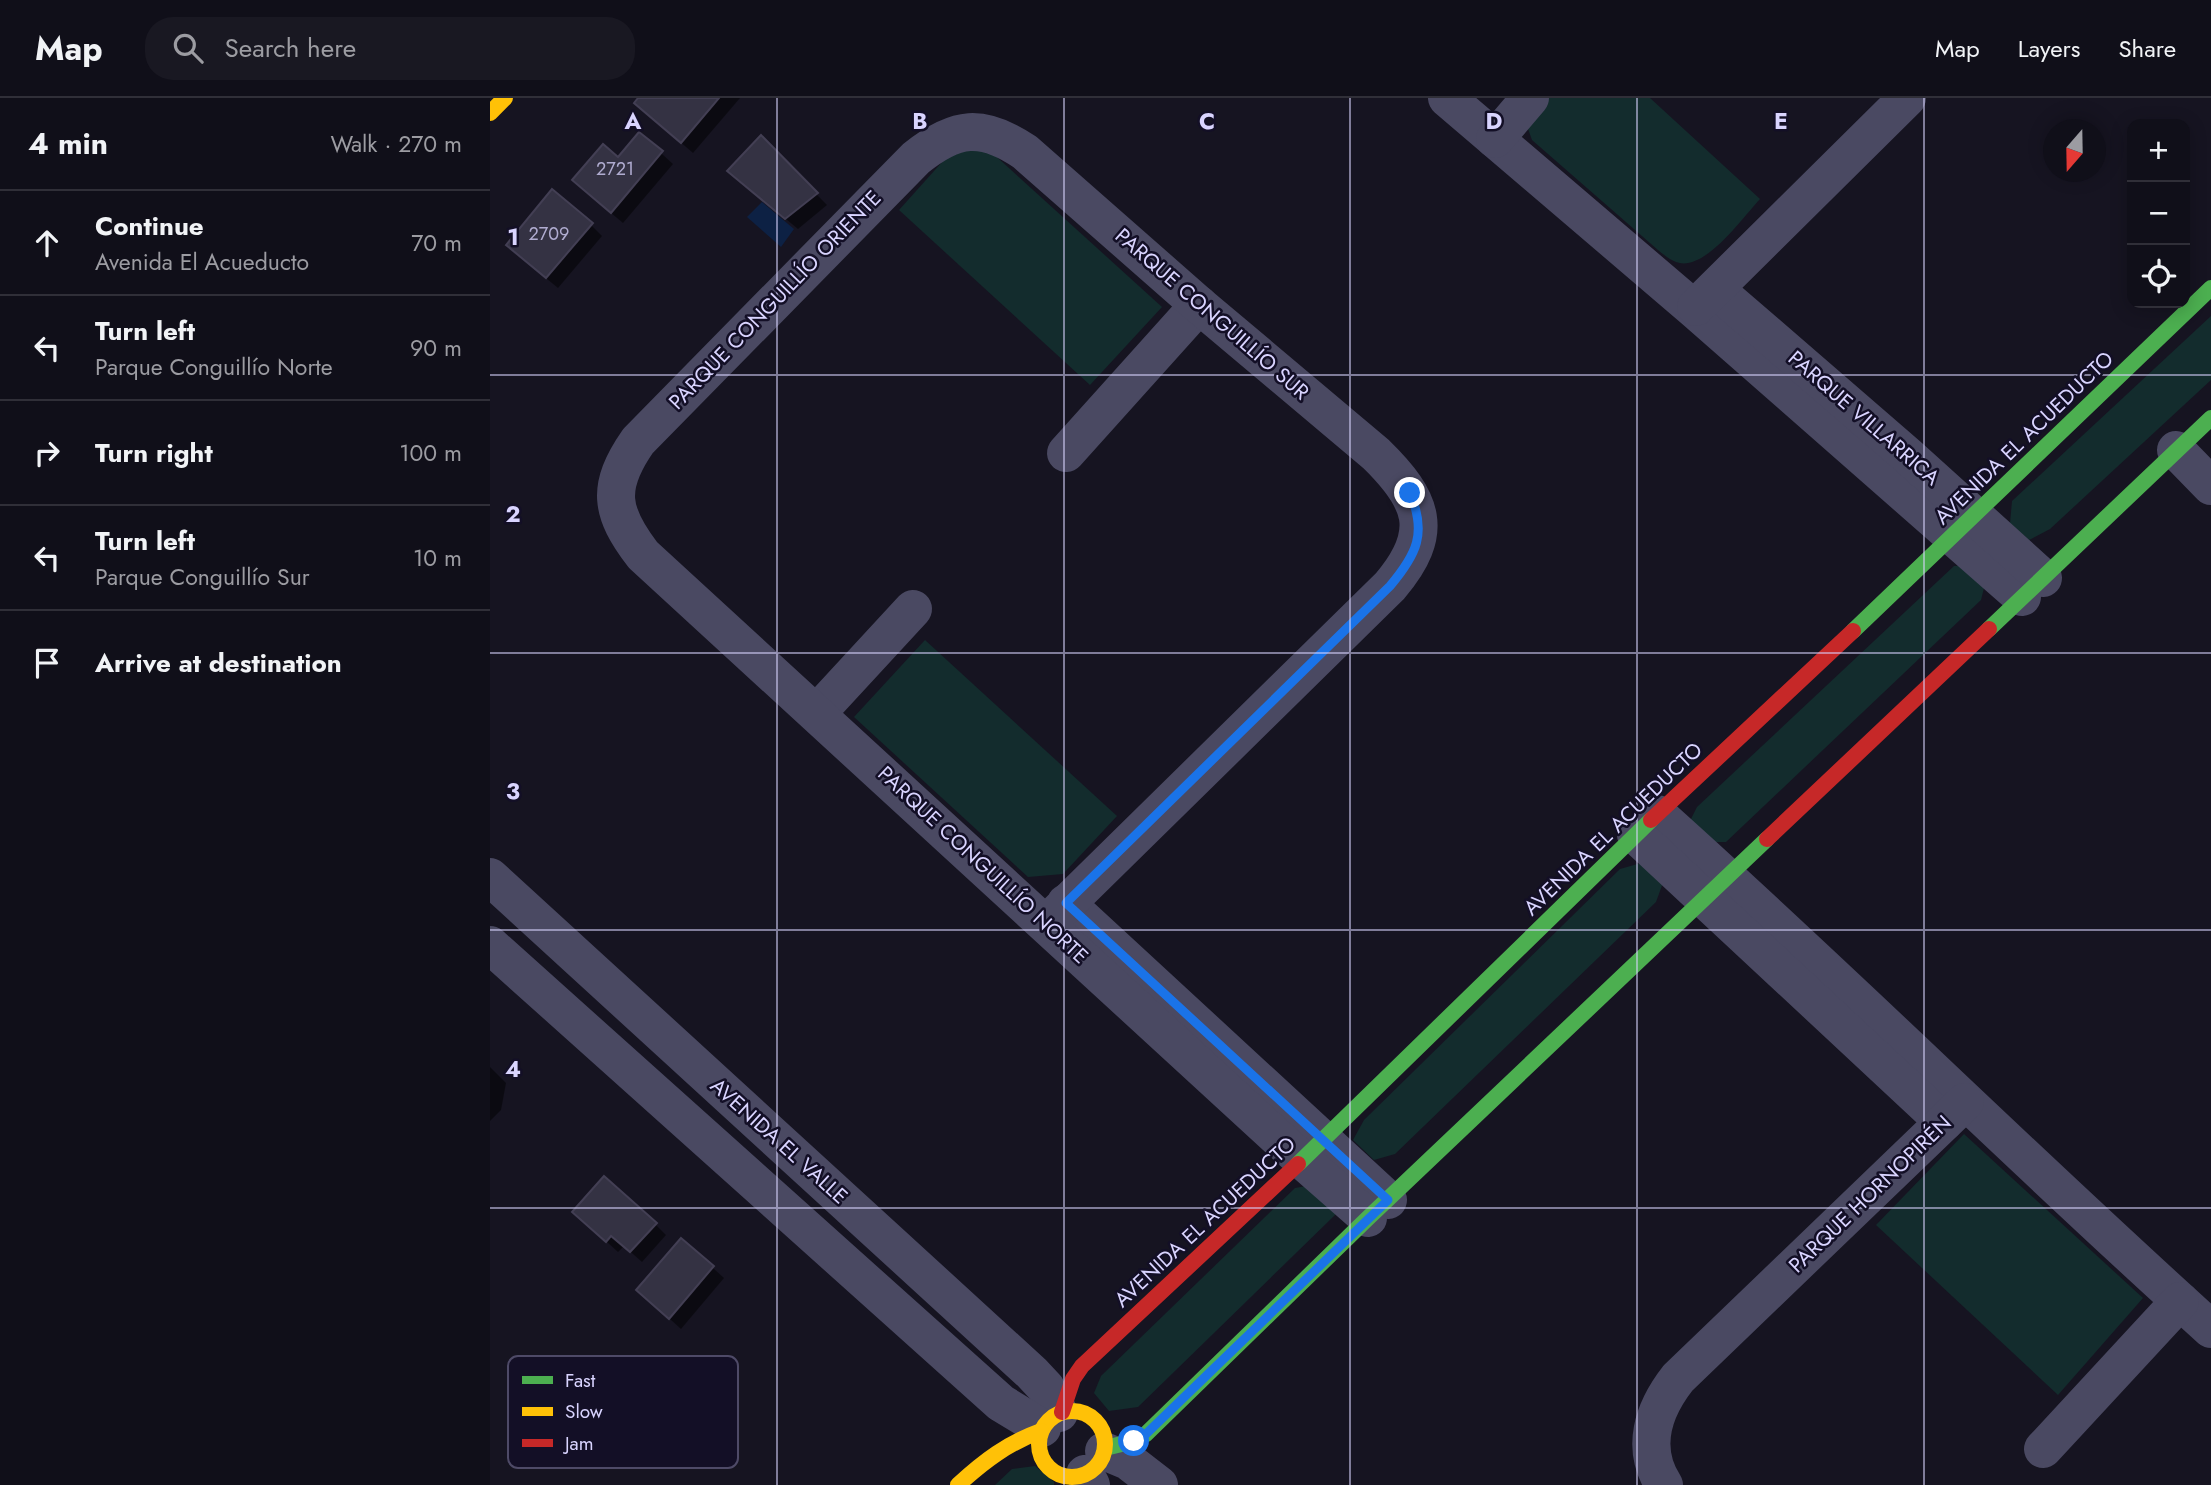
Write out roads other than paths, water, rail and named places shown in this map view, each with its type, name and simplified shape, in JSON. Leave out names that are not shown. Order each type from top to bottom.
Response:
[{"type":"street","points":[[490,113],[505,98]]},
{"type":"street","name":"PARQUE VILLARRICA","points":[[1447,98],[1495,139],[1704,299],[2033,587]]},
{"type":"street","points":[[1495,139],[1530,98]]},
{"type":"street","points":[[1704,299],[1907,98]]},
{"type":"street","name":"PARQUE CONGUILLÍO SUR","points":[[970,132],[996,135],[1025,152],[1392,470],[1410,493],[1419,517],[1419,532],[1409,559],[1390,586],[1056,913]]},
{"type":"street","name":"PARQUE CONGUILLÍO ORIENTE","points":[[616,500],[620,471],[638,441],[916,158],[941,140],[970,132]]},
{"type":"street","name":"AVENIDA EL ACUEDUCTO","points":[[1051,1421],[1082,1366],[1313,1150],[1647,825],[2211,288]]},
{"type":"street","points":[[1066,453],[1199,305]]},
{"type":"street","points":[[1091,1470],[1146,1434],[1378,1209],[2210,420]]},
{"type":"street","points":[[2176,450],[2211,485]]},
{"type":"street","name":"PARQUE CONGUILLÍO NORTE","points":[[616,500],[625,530],[643,555],[817,713],[1056,913],[1378,1209]]},
{"type":"street","points":[[817,713],[913,610]]},
{"type":"street","points":[[1647,825],[1955,1112]]},
{"type":"street","name":"AVENIDA EL VALLE","points":[[490,877],[1040,1380],[1051,1421]]},
{"type":"street","points":[[490,945],[1001,1404],[1051,1421]]},
{"type":"street","points":[[692,1127],[726,1092]]},
{"type":"street","name":"PARQUE HORNOPIRÉN","points":[[1664,1485],[1653,1464],[1652,1435],[1659,1406],[1673,1385],[1955,1112],[2211,1329]]},
{"type":"street","points":[[2043,1450],[2180,1301]]},
{"type":"street","points":[[958,1485],[1002,1447],[1051,1421],[1078,1411],[1093,1418],[1102,1432],[1091,1470]]},
{"type":"street","points":[[1051,1421],[1039,1447],[1045,1463],[1051,1469],[1065,1476],[1128,1461],[1159,1485]]},
{"type":"water","points":[[762,202],[794,229],[781,247],[747,217]]}]
